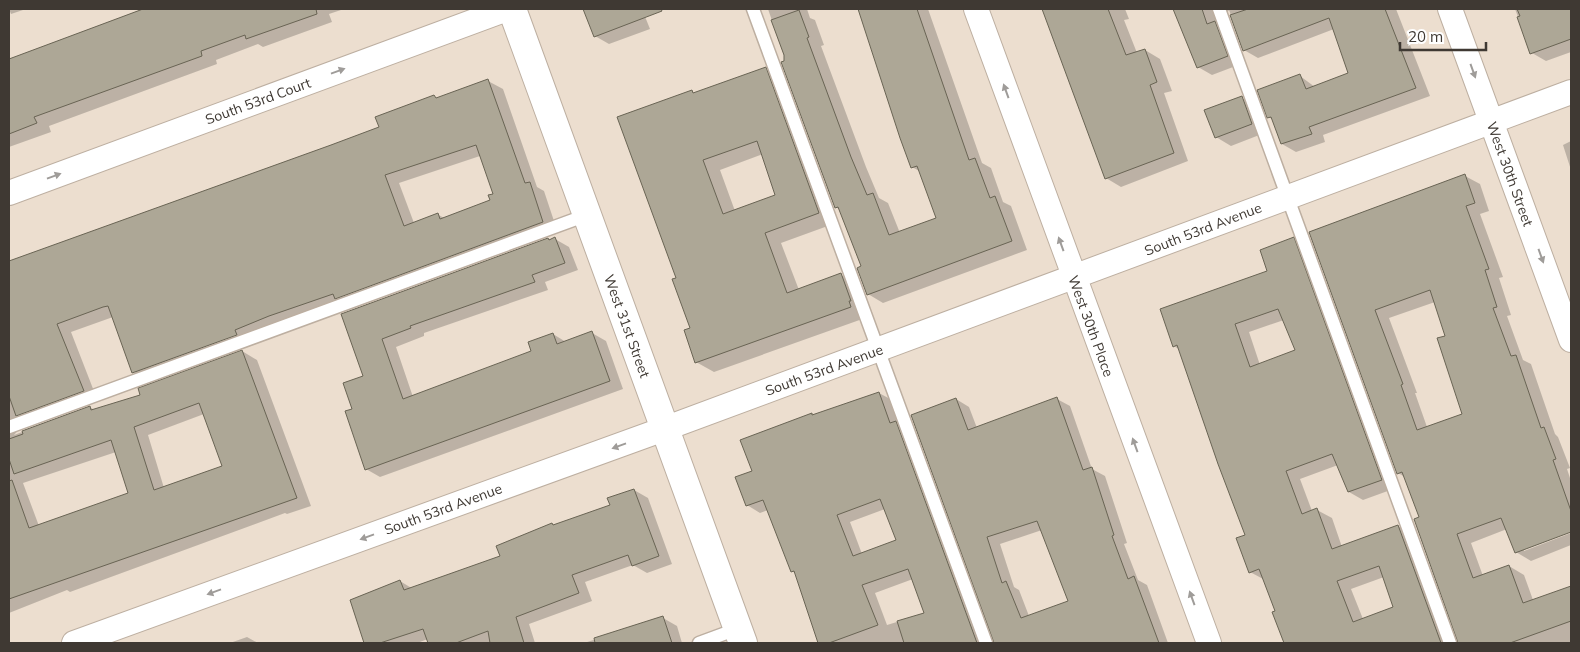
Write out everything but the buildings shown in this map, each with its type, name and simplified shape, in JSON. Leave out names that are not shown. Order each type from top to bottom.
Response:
[{"type":"main road","name":"West 31st Street","points":[[512,9],[740,636]]},
{"type":"street","name":"South 53rd Court","points":[[9,192],[508,9]]},
{"type":"street","name":"West 30th Place","points":[[976,9],[1073,278],[1209,643]]},
{"type":"street","name":"West 30th Street","points":[[1450,9],[1571,340]]},
{"type":"street","name":"South 53rd Avenue","points":[[74,643],[664,429],[1571,92]]},
{"type":"lane","points":[[753,9],[986,643]]},
{"type":"lane","points":[[1219,9],[1450,643]]},
{"type":"lane","points":[[9,426],[587,215]]},
{"type":"lane","points":[[699,643],[740,636]]}]
